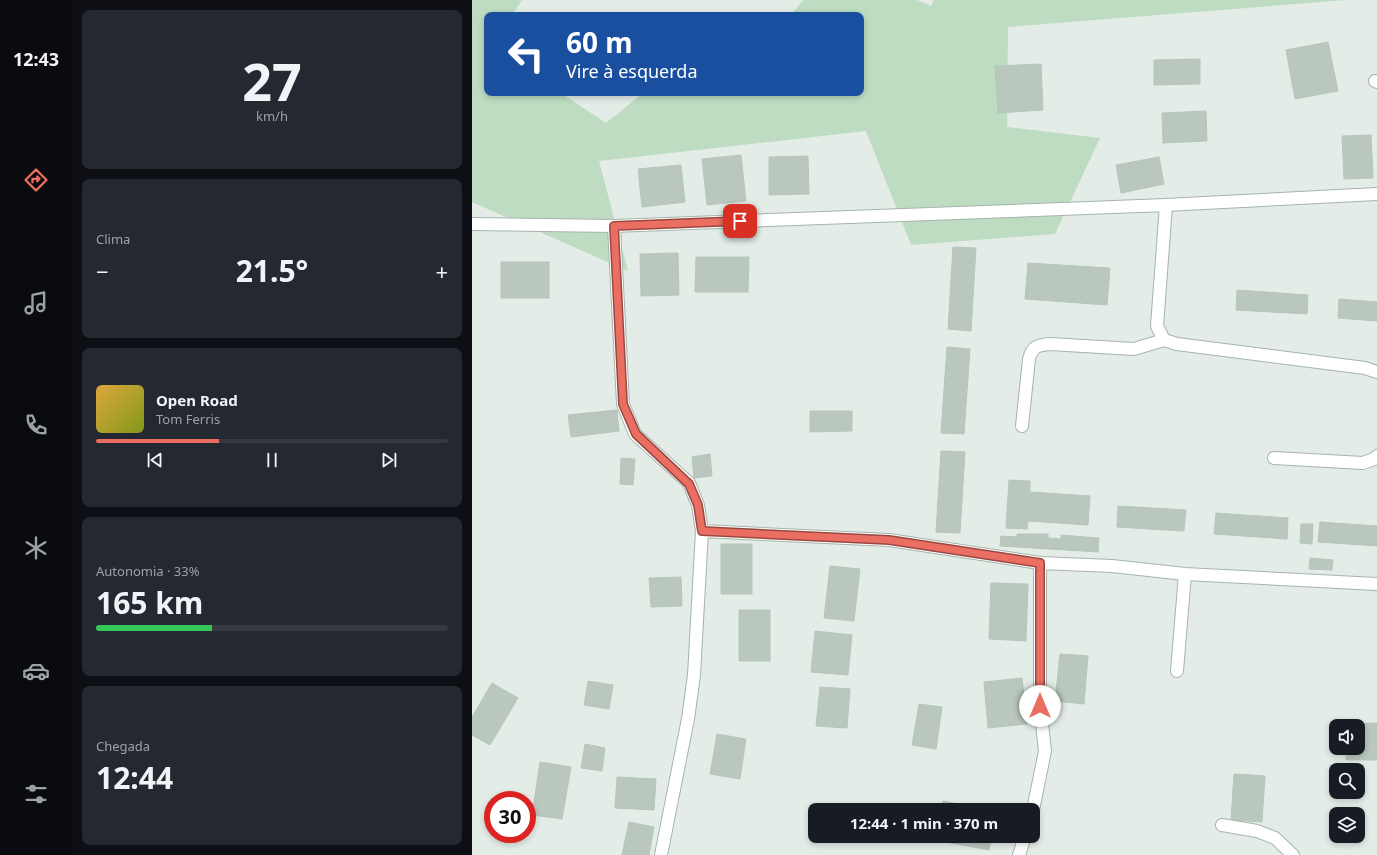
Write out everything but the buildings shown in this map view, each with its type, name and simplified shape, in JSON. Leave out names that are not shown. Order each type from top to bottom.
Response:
[{"type":"street","points":[[472,224],[614,226],[1166,205],[1377,194]]},
{"type":"street","points":[[1164,340],[1157,326],[1157,319],[1166,205]]},
{"type":"street","points":[[614,226],[623,404],[636,434],[689,484],[698,505],[702,531],[694,676],[688,719],[661,855]]},
{"type":"street","points":[[1022,426],[1029,360],[1032,350],[1038,345],[1050,344],[1134,349],[1149,346],[1164,340],[1177,344],[1365,368],[1377,372]]},
{"type":"street","points":[[1274,458],[1363,463],[1374,459],[1377,456]]},
{"type":"street","points":[[702,531],[889,540],[1040,563],[1112,566],[1185,574],[1377,584]]},
{"type":"street","points":[[1034,803],[1044,751],[1040,706],[1040,563]]},
{"type":"street","points":[[1177,671],[1185,574]]},
{"type":"street","points":[[1222,825],[1257,831],[1276,838],[1293,855]]},
{"type":"street","points":[[1019,855],[1023,843]]},
{"type":"green space","points":[[472,0],[522,0],[514,12],[484,12],[484,96],[566,96],[606,123],[639,96],[864,96],[864,12],[793,12],[803,0],[917,0],[931,6],[934,0],[1346,0],[1008,27],[1007,127],[1100,138],[1055,234],[911,245],[866,131],[599,161],[628,271],[472,202]]},
{"type":"route","points":[[740,221],[614,226],[623,404],[628,420],[636,434],[689,484],[698,505],[702,531],[789,536],[853,537],[889,540],[1040,563],[1040,706]]}]
